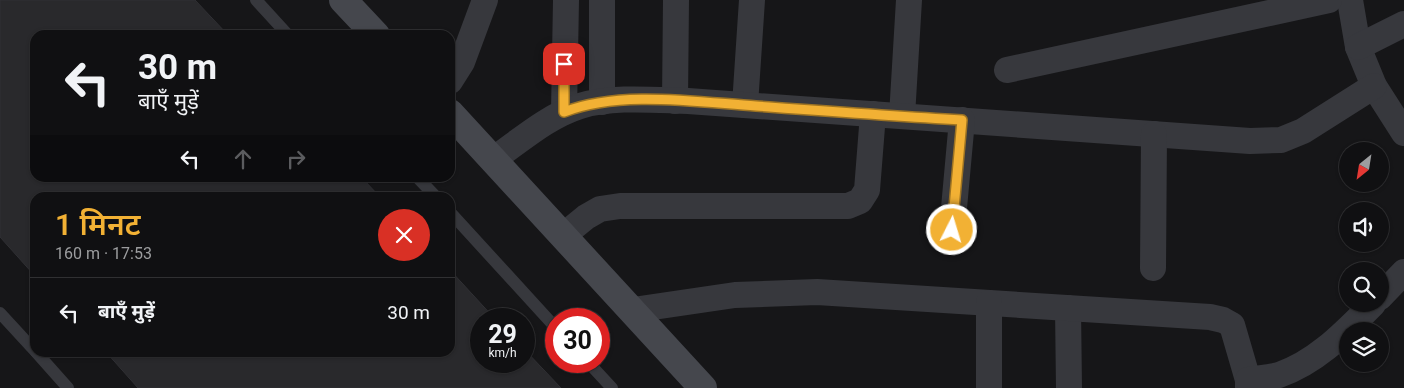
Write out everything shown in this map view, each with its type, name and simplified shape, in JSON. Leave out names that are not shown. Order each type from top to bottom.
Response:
[{"type":"street","points":[[343,0],[371,30]]},
{"type":"street","points":[[455,73],[462,62],[486,0]]},
{"type":"street","points":[[564,112],[566,0]]},
{"type":"street","points":[[602,0],[602,102]]},
{"type":"street","points":[[675,101],[676,0]]},
{"type":"street","points":[[746,105],[752,0]]},
{"type":"street","points":[[902,116],[909,0]]},
{"type":"street","points":[[1008,70],[1329,0]]},
{"type":"street","points":[[1350,0],[1358,47],[1374,86],[1400,120]]},
{"type":"street","points":[[1358,47],[1404,24]]},
{"type":"street","points":[[494,159],[543,124],[564,112],[581,106],[616,100],[746,105],[1250,141],[1281,140],[1303,131],[1374,86]]},
{"type":"street","points":[[564,235],[586,217],[600,209],[620,206],[848,206],[860,201],[867,190],[873,114]]},
{"type":"street","points":[[455,118],[703,388]]},
{"type":"street","points":[[952,230],[962,120]]},
{"type":"street","points":[[1152,268],[1154,134]]},
{"type":"street","points":[[1389,288],[1404,272]]},
{"type":"street","points":[[632,310],[735,295],[817,292],[1210,317],[1223,320],[1232,325],[1248,384],[1277,376],[1313,358],[1342,335],[1365,312]]},
{"type":"street","points":[[989,303],[989,388]]},
{"type":"street","points":[[1068,308],[1069,388]]},
{"type":"lane","points":[[256,0],[283,30]]},
{"type":"lane","points":[[422,182],[431,192]]},
{"type":"lane","points":[[455,217],[545,316]]},
{"type":"lane","points":[[0,313],[30,346]]},
{"type":"lane","points":[[40,357],[68,388]]},
{"type":"lane","points":[[598,373],[612,388]]},
{"type":"building","points":[[0,0],[195,0],[223,30],[30,30],[30,182],[366,182],[375,192],[30,192],[30,270],[0,237]]},
{"type":"building","points":[[455,275],[485,308],[470,308],[470,373],[535,373],[535,361],[561,388],[138,388],[110,357],[455,357]]},
{"type":"route","points":[[564,64],[564,112],[581,106],[616,100],[688,101],[962,120],[952,230]]}]
